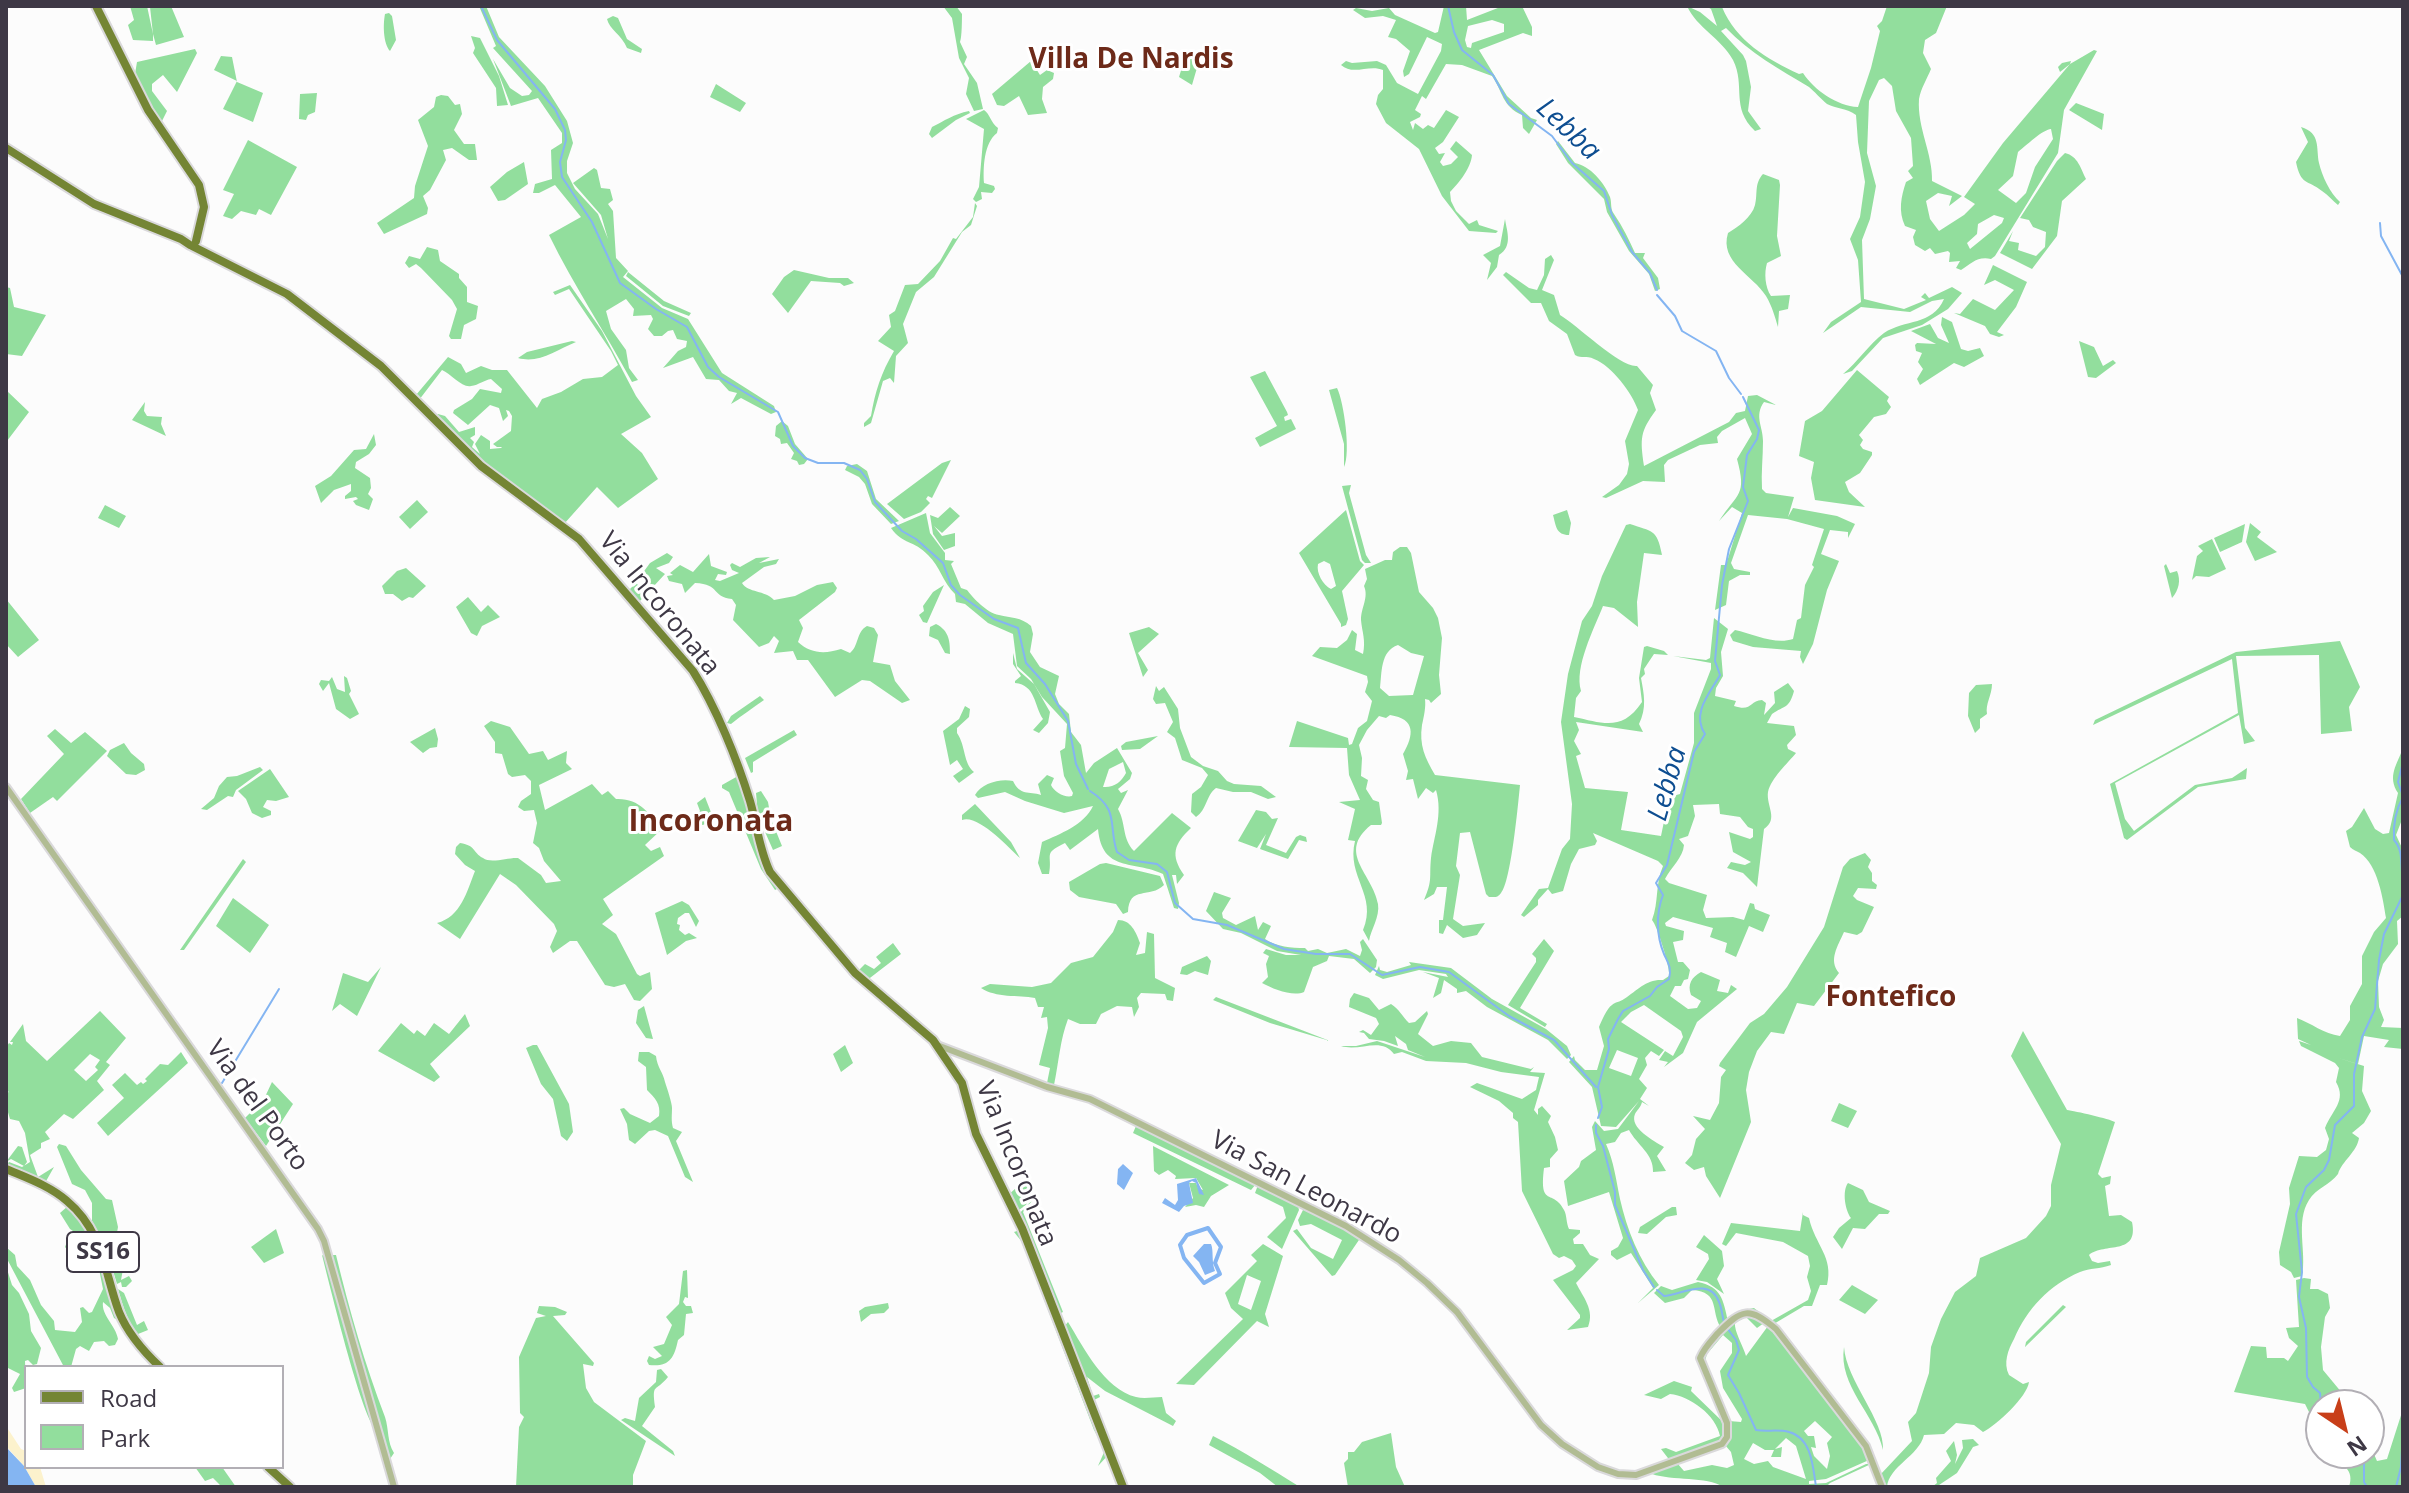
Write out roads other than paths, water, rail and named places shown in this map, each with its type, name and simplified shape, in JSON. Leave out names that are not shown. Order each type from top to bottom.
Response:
[{"type":"main road","points":[[97,7],[148,110],[199,185],[203,213],[192,243]]},
{"type":"main road","name":"Via Incoronata","points":[[6,148],[94,204],[192,243],[287,294],[370,356],[481,466],[565,526],[584,544],[687,664],[703,687],[748,795],[762,853],[774,878],[855,973],[937,1044],[962,1083],[976,1134],[1022,1227],[1123,1487]]},
{"type":"main road","name":"SS16","points":[[6,1169],[50,1189],[70,1203],[86,1220],[101,1247],[119,1312],[129,1332],[158,1365]]},
{"type":"main road","points":[[270,1469],[290,1487]]},
{"type":"street","name":"Via del Porto","points":[[6,787],[318,1229],[394,1487]]},
{"type":"street","name":"Via San Leonardo","points":[[937,1044],[1047,1087],[1090,1099],[1346,1226],[1376,1244],[1408,1266],[1457,1312],[1526,1408],[1552,1436],[1610,1472],[1626,1475],[1644,1473],[1722,1444],[1727,1437],[1727,1423],[1700,1358],[1725,1326],[1739,1313],[1747,1312],[1776,1329],[1866,1446],[1882,1487]]},
{"type":"water","points":[[1123,1164],[1133,1173],[1124,1190],[1117,1184],[1118,1169]]},
{"type":"water","points":[[1196,1178],[1204,1195],[1199,1194],[1196,1183],[1192,1181],[1189,1183],[1193,1203],[1179,1212],[1162,1203],[1165,1198],[1175,1205],[1178,1200],[1177,1184]]},
{"type":"water","points":[[1204,1244],[1211,1244],[1215,1271],[1205,1275],[1193,1256]]},
{"type":"water","points":[[6,1447],[24,1466],[36,1487],[6,1487]]},
{"type":"waterway","points":[[481,6],[497,40],[555,109],[565,130],[566,140],[560,162],[562,177],[592,222],[620,283],[687,327],[708,367],[719,377],[778,412],[793,446],[805,458],[818,463],[844,463],[860,470],[867,479],[875,502],[902,531],[943,563],[951,585],[960,595],[994,619],[1018,628],[1026,663],[1045,684],[1068,721],[1076,764],[1088,789]]},
{"type":"waterway","name":"Lebba","points":[[1448,6],[1462,50],[1493,75],[1509,104],[1552,136],[1572,163],[1604,191],[1612,215],[1632,252],[1650,273],[1657,290]]},
{"type":"waterway","points":[[2380,223],[2381,236],[2403,277]]},
{"type":"waterway","name":"Lebba","points":[[1657,295],[1675,316],[1682,331],[1716,351],[1741,394]]},
{"type":"waterway","name":"Lebba","points":[[1598,1118],[1602,1107],[1598,1087],[1609,1049],[1608,1039],[1618,1019],[1623,1011],[1650,996],[1670,975],[1658,932],[1663,895],[1656,883],[1667,865],[1694,752],[1705,734],[1701,726],[1701,711],[1720,675],[1715,661],[1722,585],[1729,549],[1748,501],[1743,487],[1747,455],[1759,430],[1743,397]]},
{"type":"waterway","points":[[2403,762],[2398,782],[2403,796]]},
{"type":"waterway","points":[[1090,791],[1106,805],[1117,852],[1129,860],[1157,864],[1167,872],[1175,903],[1193,919],[1227,925],[1284,949],[1316,954],[1350,954],[1382,975],[1420,967],[1449,972],[1509,1016],[1554,1040],[1596,1087]]},
{"type":"waterway","points":[[2403,797],[2394,823],[2394,840],[2400,854],[2403,880]]},
{"type":"waterway","points":[[2315,1389],[2307,1377],[2306,1328],[2299,1297],[2302,1272],[2296,1214],[2306,1187],[2324,1170],[2329,1160],[2335,1125],[2354,1106],[2354,1074],[2362,1037],[2375,1009],[2384,934],[2403,895]]},
{"type":"waterway","points":[[222,1083],[279,989]]},
{"type":"waterway","name":"Lebba","points":[[1596,1125],[1615,1192],[1615,1205],[1643,1270],[1654,1287]]},
{"type":"waterway","points":[[1208,1228],[1221,1247],[1215,1263],[1220,1274],[1204,1283],[1184,1258],[1180,1245],[1187,1235],[1208,1228]]},
{"type":"waterway","name":"Lebba","points":[[1657,1290],[1664,1296],[1694,1289],[1709,1290],[1719,1302],[1724,1322]]},
{"type":"waterway","points":[[1727,1328],[1739,1350],[1728,1375],[1756,1430],[1797,1435],[1810,1454],[1816,1487]]},
{"type":"waterway","points":[[2396,1487],[2403,1433]]},
{"type":"waterway","points":[[2364,1469],[2367,1487],[2383,1487]]},
{"type":"district","name":"Villa De Nardis","points":[[1131,60]]},
{"type":"district","name":"Incoronata","points":[[711,822]]},
{"type":"district","name":"Fontefico","points":[[1891,998]]}]
